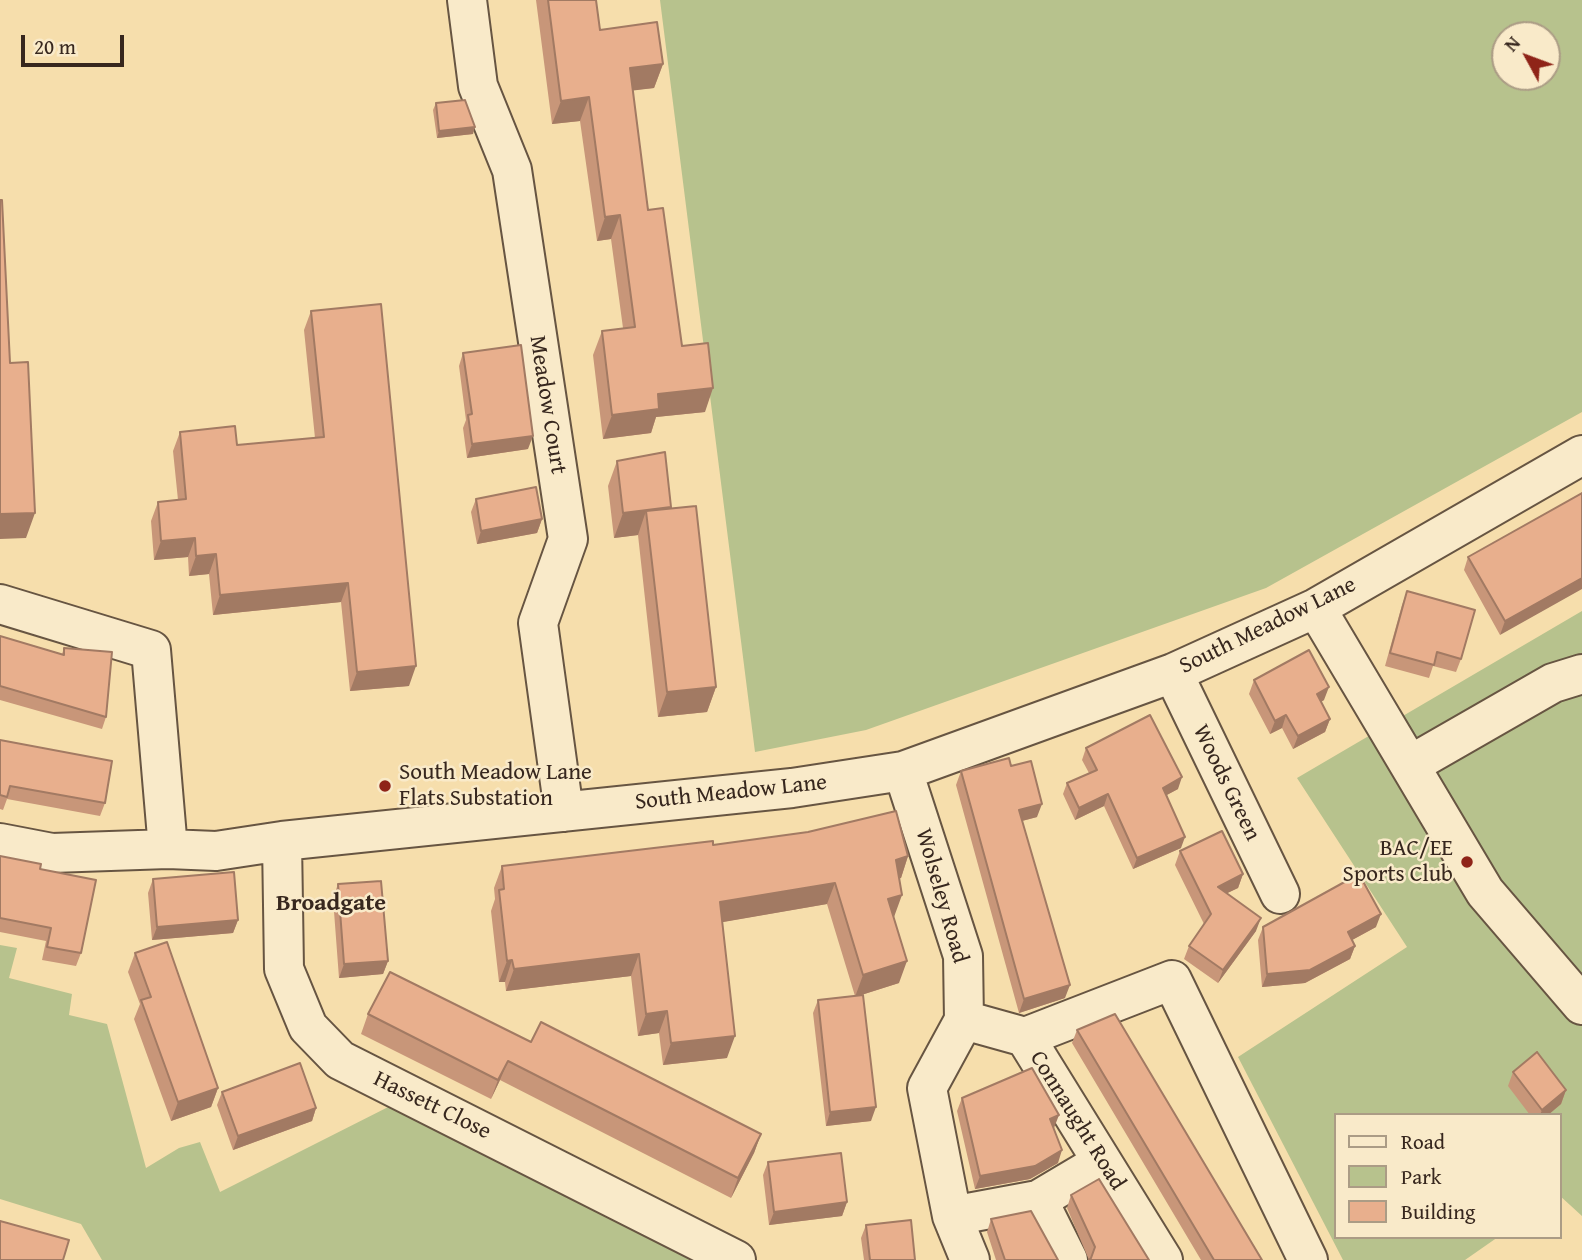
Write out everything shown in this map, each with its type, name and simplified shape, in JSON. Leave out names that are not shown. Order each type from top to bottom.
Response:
[{"type":"street","name":"Meadow Court","points":[[467,0],[478,86],[512,170],[568,539],[538,623],[564,811]]},
{"type":"street","name":"South Meadow Lane","points":[[0,843],[52,853],[168,849],[216,851],[282,841],[792,788],[903,771],[1172,673],[1315,608],[1582,455]]},
{"type":"street","points":[[0,604],[151,649],[168,849]]},
{"type":"street","points":[[1315,608],[1486,892],[1582,1005]]},
{"type":"street","name":"Woods Green","points":[[1172,673],[1280,894]]},
{"type":"street","points":[[1410,765],[1553,683],[1582,674]]},
{"type":"street","name":"Wolseley Road","points":[[903,771],[963,956],[964,1020],[927,1088],[952,1216],[970,1260]]},
{"type":"street","name":"Hassett Close","points":[[282,841],[284,969],[308,1027],[340,1060],[438,1107],[736,1260]]},
{"type":"street","points":[[1025,1037],[1172,980],[1308,1260]]},
{"type":"street","name":"Connaught Road","points":[[964,1020],[1025,1037],[1163,1260]]},
{"type":"street","points":[[952,1216],[1038,1199],[1102,1162]]},
{"type":"street","points":[[1038,1199],[1068,1260]]},
{"type":"green space","points":[[660,0],[1582,0],[1582,412],[1266,588],[866,730],[755,752]]},
{"type":"green space","name":"BAC/EE Sports Club","points":[[1582,611],[1582,1216],[1561,1197],[1561,1113],[1334,1113],[1334,1239],[1495,1239],[1465,1260],[1343,1260],[1238,1057],[1407,947],[1297,778]]},
{"type":"green space","points":[[0,945],[17,948],[9,978],[72,994],[69,1015],[107,1024],[146,1168],[179,1148],[200,1142],[220,1192],[406,1098],[721,1260],[102,1260],[81,1224],[0,1199]]},
{"type":"building","points":[[548,0],[596,0],[600,30],[657,22],[663,64],[630,68],[648,210],[663,208],[682,346],[708,343],[713,388],[658,394],[659,409],[612,415],[602,331],[635,327],[620,215],[605,217],[589,97],[561,101]]},
{"type":"building","points":[[465,100],[475,127],[439,131],[436,103]]},
{"type":"building","points":[[0,200],[10,363],[28,362],[35,513],[0,514]]},
{"type":"building","points":[[381,304],[416,666],[357,672],[348,583],[220,595],[216,554],[196,556],[195,538],[161,541],[158,502],[186,499],[180,432],[235,426],[237,445],[324,437],[311,311]]},
{"type":"building","points":[[521,345],[533,436],[472,444],[468,415],[472,414],[463,353]]},
{"type":"building","points":[[665,452],[671,507],[623,513],[617,461]]},
{"type":"building","points":[[536,487],[542,519],[481,531],[476,499]]},
{"type":"building","points":[[1582,493],[1582,578],[1505,621],[1468,557]]},
{"type":"building","points":[[696,506],[716,687],[667,692],[646,511]]},
{"type":"building","points":[[1407,591],[1475,610],[1461,659],[1437,652],[1434,665],[1390,653]]},
{"type":"building","points":[[0,636],[64,655],[64,648],[112,652],[106,717],[0,686]]},
{"type":"building","points":[[1309,650],[1329,687],[1317,694],[1330,719],[1298,736],[1286,715],[1275,721],[1254,680]]},
{"type":"building","points":[[1150,715],[1182,777],[1163,788],[1185,837],[1137,858],[1108,794],[1079,808],[1067,783],[1097,770],[1086,748]]},
{"type":"building","points":[[0,740],[112,761],[105,803],[10,786],[7,797],[0,795]]},
{"type":"building","points":[[1009,758],[1011,766],[1031,761],[1042,804],[1019,810],[1070,985],[1024,999],[961,771]]},
{"type":"building","points":[[896,811],[908,856],[896,860],[902,895],[888,899],[907,961],[863,975],[835,883],[720,902],[735,1036],[671,1043],[667,1011],[646,1014],[639,954],[514,969],[512,960],[507,961],[499,890],[504,889],[502,866],[713,841],[713,845],[808,832]]},
{"type":"building","points":[[1222,831],[1243,874],[1218,887],[1261,918],[1223,970],[1189,946],[1211,914],[1180,851]]},
{"type":"building","points":[[0,856],[41,864],[40,869],[96,880],[81,953],[47,947],[51,928],[0,918]]},
{"type":"building","points":[[234,872],[238,920],[157,927],[153,879]]},
{"type":"building","points":[[1359,874],[1381,914],[1348,932],[1355,946],[1310,970],[1267,974],[1263,927]]},
{"type":"building","points":[[381,881],[388,961],[344,964],[338,884]]},
{"type":"building","points":[[167,942],[218,1088],[178,1102],[141,1000],[151,997],[135,953]]},
{"type":"building","points":[[390,972],[531,1042],[541,1022],[761,1134],[738,1178],[508,1061],[498,1080],[368,1014]]},
{"type":"building","points":[[863,995],[876,1107],[830,1112],[818,1000]]},
{"type":"building","points":[[1115,1014],[1262,1260],[1214,1260],[1077,1030]]},
{"type":"building","points":[[1537,1052],[1566,1090],[1542,1110],[1513,1072]]},
{"type":"building","points":[[300,1063],[316,1108],[238,1136],[222,1092]]},
{"type":"building","points":[[1032,1068],[1059,1115],[1050,1119],[1062,1150],[1035,1166],[980,1176],[962,1098]]},
{"type":"building","points":[[841,1153],[847,1202],[774,1212],[768,1162]]},
{"type":"building","points":[[1099,1179],[1149,1260],[1089,1260],[1095,1247],[1071,1195]]},
{"type":"building","points":[[1031,1211],[1058,1260],[1005,1260],[991,1219]]},
{"type":"building","points":[[911,1220],[915,1260],[870,1260],[866,1225]]},
{"type":"building","points":[[0,1221],[69,1240],[63,1260],[0,1260]]},
{"type":"place","name":"South Meadow Lane Flats Substation","points":[[385,786]]},
{"type":"place","name":"BAC/EE Sports Club","points":[[1467,862]]},
{"type":"district","name":"Broadgate","points":[[331,904]]}]
